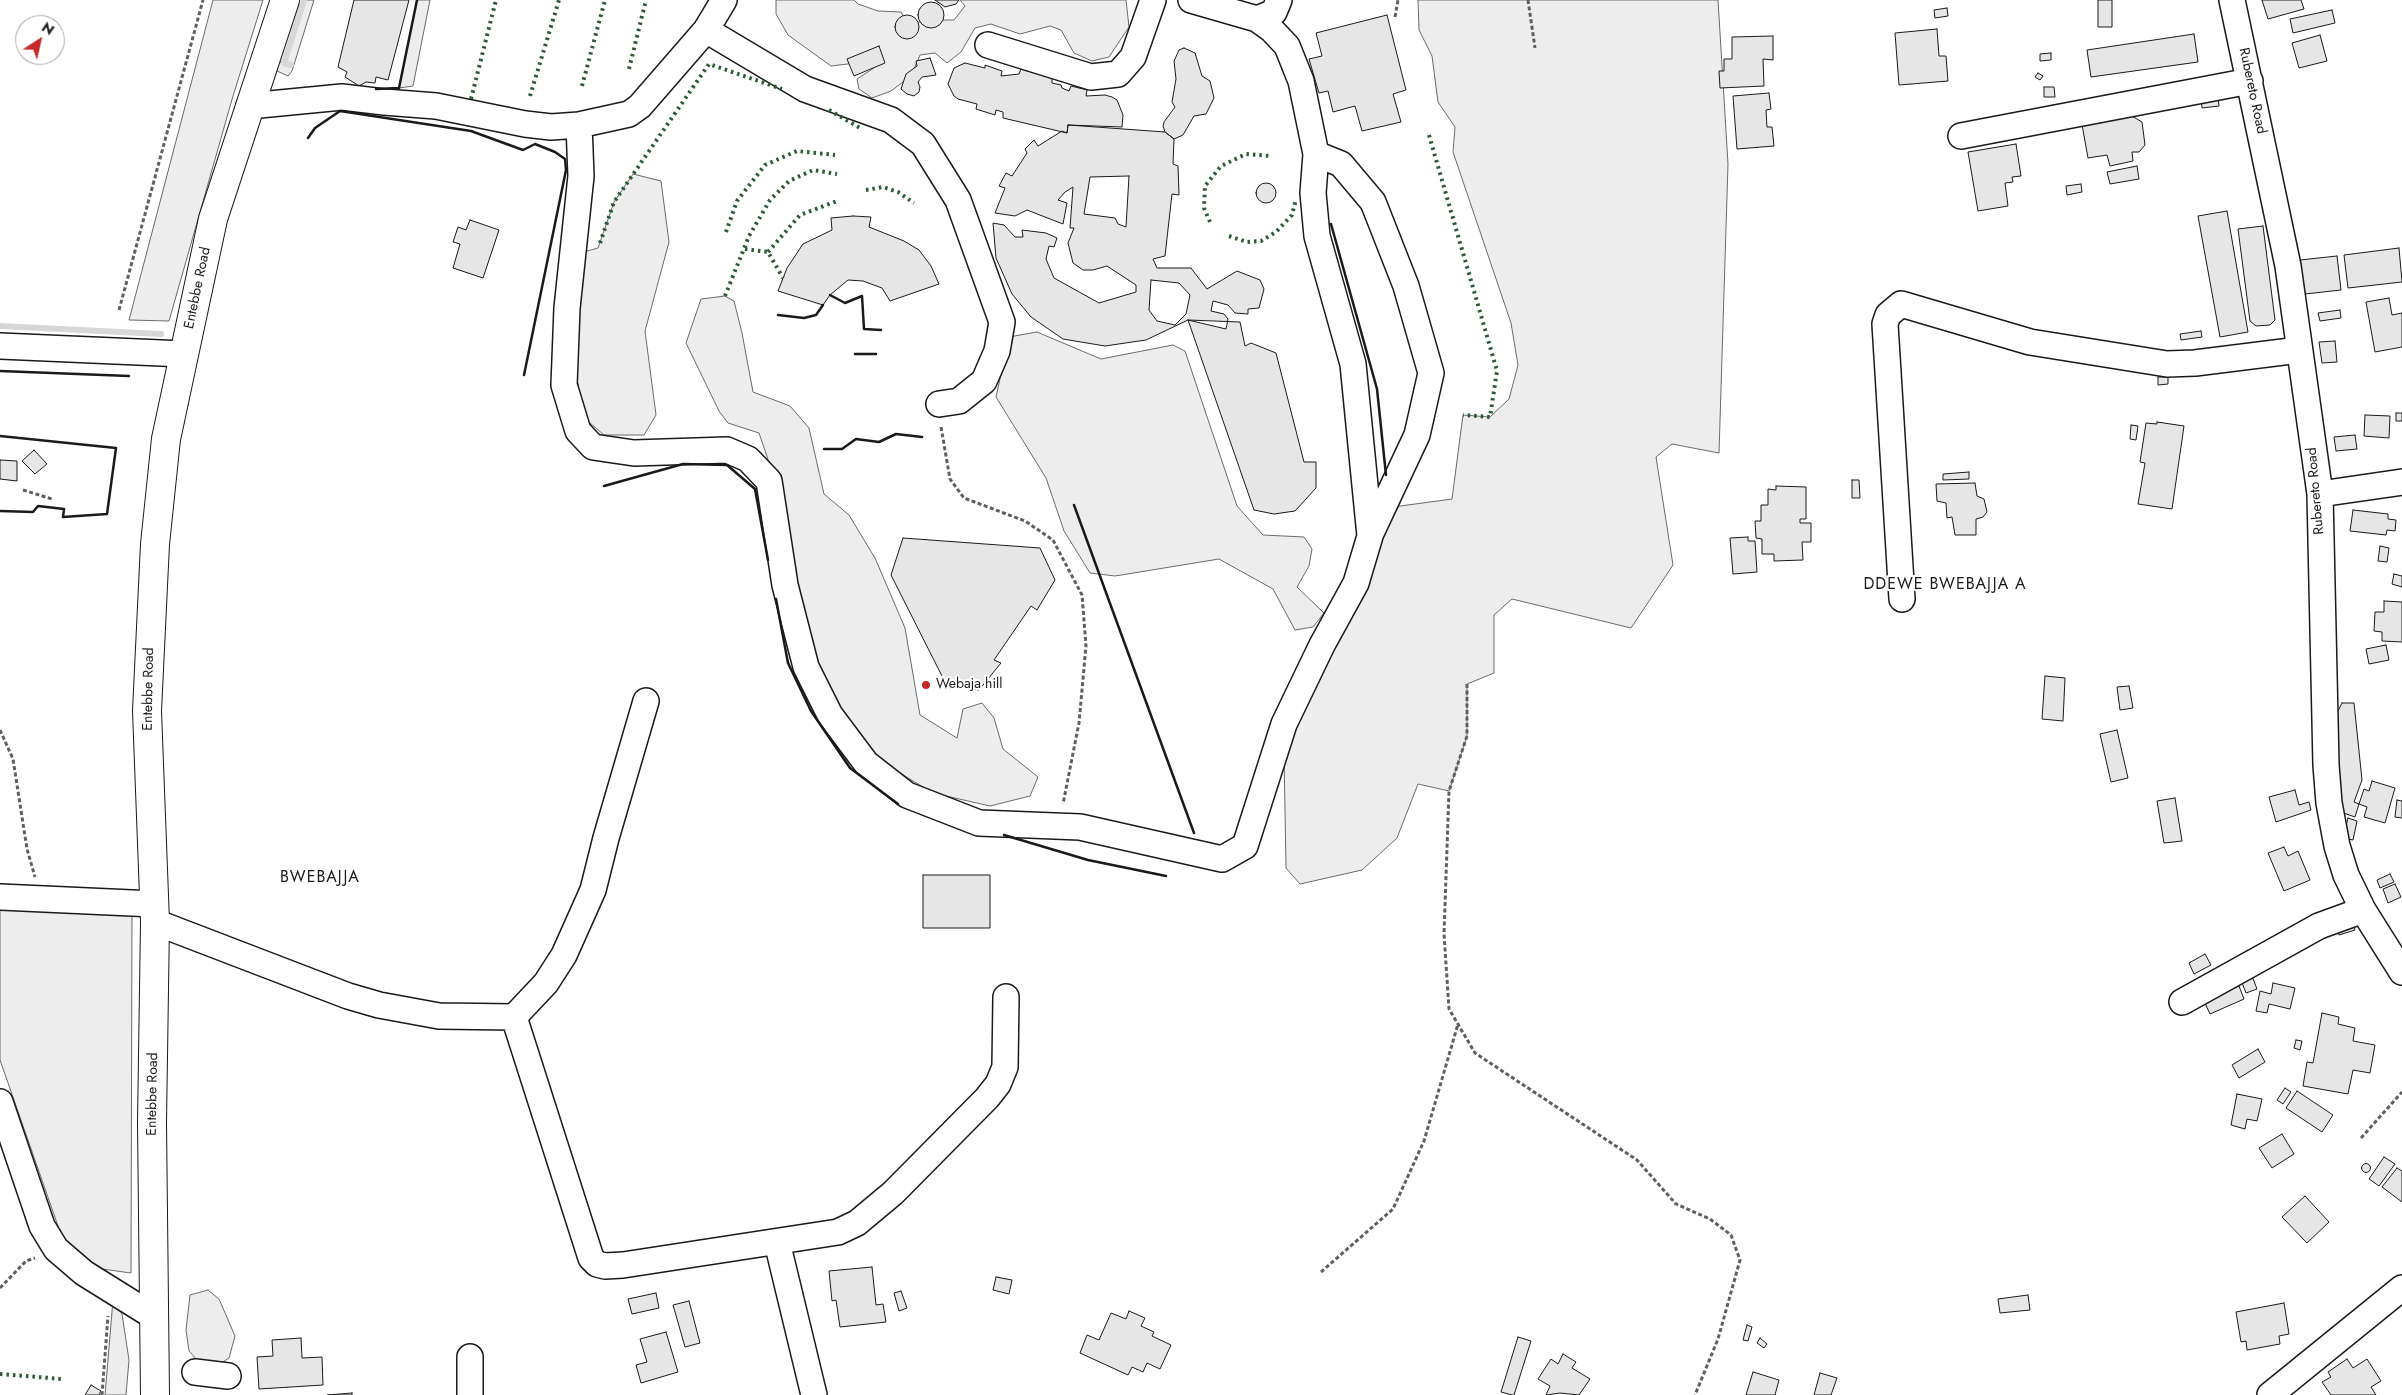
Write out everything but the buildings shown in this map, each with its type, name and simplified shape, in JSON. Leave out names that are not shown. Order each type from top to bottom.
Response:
[{"type":"main road","name":"Entebbe Road","points":[[155,1395],[152,1123],[155,913],[147,711],[155,544],[166,439],[213,219],[285,0]]},
{"type":"street","points":[[249,106],[342,97],[436,106],[525,124],[552,127],[579,125],[629,114],[640,106],[706,30],[724,0]]},
{"type":"street","points":[[988,45],[1091,77],[1118,74],[1133,57],[1152,0]]},
{"type":"street","points":[[1191,0],[1257,19],[1271,29],[1286,46],[1301,80],[1316,154],[1313,193],[1317,236],[1353,364],[1370,536]]},
{"type":"street","points":[[1257,19],[1274,12],[1279,0]]},
{"type":"street","name":"Rubereto Road","points":[[2232,0],[2288,266],[2320,494],[2326,765],[2329,803],[2337,846],[2346,875],[2363,910],[2402,972]]},
{"type":"street","points":[[706,30],[805,89],[890,120],[923,144],[958,200],[1002,322],[996,351],[984,381],[959,401],[939,404]]},
{"type":"street","points":[[1961,136],[2250,81]]},
{"type":"street","points":[[579,125],[581,176],[567,308],[564,385],[578,431],[593,447],[626,452],[727,450],[748,459],[769,480],[784,585],[806,667],[830,715],[866,763],[907,796],[979,823],[1080,827],[1222,859],[1245,846],[1284,724],[1322,645],[1356,583],[1370,536],[1417,435],[1431,373],[1406,286],[1373,202],[1341,164],[1316,154]]},
{"type":"street","points":[[1902,599],[1885,324],[1888,315],[1901,304],[2030,342],[2167,364],[2196,363],[2299,350]]},
{"type":"street","points":[[0,346],[184,354]]},
{"type":"street","points":[[2320,494],[2402,482]]},
{"type":"street","points":[[0,897],[41,897],[155,913],[348,996],[379,1005],[440,1016],[514,1017],[546,983],[564,955],[593,890],[606,838],[646,701]]},
{"type":"street","points":[[2182,1002],[2319,926],[2363,910]]},
{"type":"street","points":[[514,1017],[591,1258],[597,1264],[623,1266],[838,1232],[857,1223],[893,1192],[987,1098],[998,1084],[1005,1067],[1006,998]]},
{"type":"street","points":[[0,1102],[42,1226],[56,1249],[84,1273],[153,1316]]},
{"type":"street","points":[[777,1242],[814,1395]]},
{"type":"street","points":[[2270,1395],[2402,1288]]},
{"type":"street","points":[[470,1357],[470,1395]]},
{"type":"street","points":[[195,1372],[228,1376]]},
{"type":"path","points":[[119,310],[203,0]]},
{"type":"path","points":[[1394,17],[1398,0]]},
{"type":"path","points":[[1528,0],[1535,48]]},
{"type":"path","points":[[939,404],[942,435],[950,479],[964,498],[1025,521],[1053,540],[1082,595],[1086,646],[1079,723],[1059,826]]},
{"type":"path","points":[[23,490],[52,499]]},
{"type":"path","points":[[1467,684],[1467,736],[1449,791],[1444,934],[1449,1009],[1475,1053],[1637,1160],[1676,1204],[1710,1219],[1731,1235],[1740,1260],[1718,1340],[1695,1395]]},
{"type":"path","points":[[0,730],[13,759],[27,849],[41,897]]},
{"type":"path","points":[[1321,1272],[1393,1209],[1424,1141],[1458,1024]]},
{"type":"path","points":[[2361,1138],[2402,1092]]},
{"type":"path","points":[[0,1288],[26,1261],[56,1249]]},
{"type":"path","points":[[102,1395],[110,1289]]},
{"type":"shaded area","points":[[213,0],[263,0],[233,96],[169,321],[129,320]]},
{"type":"shaded area","points":[[304,0],[314,0],[292,71],[288,76],[277,71],[277,65],[280,62],[284,62]]},
{"type":"shaded area","points":[[417,0],[430,0],[413,86],[399,88]]},
{"type":"shaded area","points":[[776,0],[854,0],[858,4],[878,11],[901,12],[908,24],[929,20],[954,20],[965,6],[960,0],[1126,0],[1129,27],[1109,57],[1092,61],[1074,53],[1061,30],[1050,26],[1020,34],[991,24],[975,28],[961,52],[947,63],[935,53],[920,55],[911,76],[891,91],[872,98],[859,89],[857,79],[874,68],[882,55],[856,63],[831,66],[788,35],[776,14]]},
{"type":"shaded area","points":[[1418,0],[1718,0],[1728,164],[1719,453],[1672,444],[1656,457],[1673,565],[1631,628],[1512,599],[1494,615],[1494,673],[1467,684],[1467,736],[1449,791],[1418,784],[1397,838],[1362,870],[1300,884],[1286,868],[1284,753],[1393,507],[1452,499],[1463,415],[1490,417],[1509,399],[1518,365],[1511,323],[1453,152],[1455,127],[1438,102],[1432,56],[1419,30]]},
{"type":"shaded area","points":[[633,174],[661,181],[669,242],[645,331],[656,415],[644,435],[604,435],[583,417],[578,383],[557,368],[576,254],[598,248],[614,202]]},
{"type":"shaded area","points":[[725,296],[734,301],[753,392],[790,406],[809,428],[824,494],[849,515],[875,558],[905,628],[920,715],[957,738],[963,709],[982,703],[994,718],[1003,749],[1038,777],[1030,796],[990,806],[933,793],[878,760],[826,695],[808,641],[774,477],[759,433],[728,423],[719,411],[686,343],[701,299]]},
{"type":"shaded area","points":[[1037,332],[1101,359],[1173,345],[1185,351],[1237,506],[1263,535],[1304,537],[1312,549],[1309,566],[1297,587],[1324,613],[1313,627],[1295,630],[1273,589],[1219,559],[1115,576],[1090,573],[1064,531],[1046,478],[996,397],[1009,337]]},
{"type":"shaded area","points":[[0,909],[132,913],[131,1273],[102,1269],[65,1246],[0,1060]]},
{"type":"shaded area","points":[[208,1290],[219,1299],[235,1336],[229,1358],[208,1372],[189,1351],[186,1330],[190,1295]]},
{"type":"shaded area","points":[[113,1300],[122,1314],[129,1360],[126,1395],[105,1395]]},
{"type":"waterway","points":[[291,65],[284,63],[304,0]]},
{"type":"waterway","points":[[0,326],[161,334]]},
{"type":"hedge","points":[[471,99],[496,0]]},
{"type":"hedge","points":[[530,96],[559,0]]},
{"type":"hedge","points":[[582,86],[605,0]]},
{"type":"hedge","points":[[629,69],[646,0]]},
{"type":"hedge","points":[[600,243],[614,202],[709,64],[782,89]]},
{"type":"hedge","points":[[829,110],[860,128]]},
{"type":"hedge","points":[[1429,135],[1497,371],[1490,417],[1463,415]]},
{"type":"hedge","points":[[726,232],[737,201],[765,165],[797,151],[835,155]]},
{"type":"hedge","points":[[1210,222],[1204,208],[1205,186],[1221,166],[1246,154],[1270,156]]},
{"type":"hedge","points":[[725,296],[749,236],[770,200],[789,181],[813,170],[837,174]]},
{"type":"hedge","points":[[866,190],[883,187],[898,192],[914,203]]},
{"type":"hedge","points":[[1229,236],[1247,242],[1261,241],[1276,232],[1292,215],[1296,199]]},
{"type":"hedge","points":[[768,252],[800,215],[837,201]]},
{"type":"hedge","points":[[745,249],[768,252],[783,278]]},
{"type":"hedge","points":[[0,1374],[62,1379]]},
{"type":"wall","points":[[376,89],[399,88],[417,0]]},
{"type":"wall","points":[[308,138],[315,128],[340,111],[471,131],[523,150],[535,144],[555,152],[565,159],[566,170],[524,375]]},
{"type":"wall","points":[[1331,224],[1377,389],[1386,475]]},
{"type":"wall","points":[[830,295],[845,303],[862,296],[864,329],[881,330]]},
{"type":"wall","points":[[778,315],[804,318],[816,315],[823,305]]},
{"type":"wall","points":[[855,354],[876,354]]},
{"type":"wall","points":[[0,371],[129,376]]},
{"type":"wall","points":[[824,449],[842,449],[856,439],[879,442],[896,434],[922,437]]},
{"type":"wall","points":[[0,436],[116,448],[107,514],[63,517],[64,509],[38,506],[33,512],[0,511]]},
{"type":"wall","points":[[604,486],[683,464],[727,465],[755,489],[768,560]]},
{"type":"wall","points":[[1074,505],[1194,833]]},
{"type":"wall","points":[[776,599],[788,663],[811,711],[850,768],[898,804]]},
{"type":"wall","points":[[1004,835],[1088,860],[1166,876]]},
{"type":"place","name":"Webaja hill","points":[[926,685]]},
{"type":"district","name":"DDEWE BWEBAJJA A","points":[[1945,585]]},
{"type":"district","name":"BWEBAJJA","points":[[320,878]]}]
